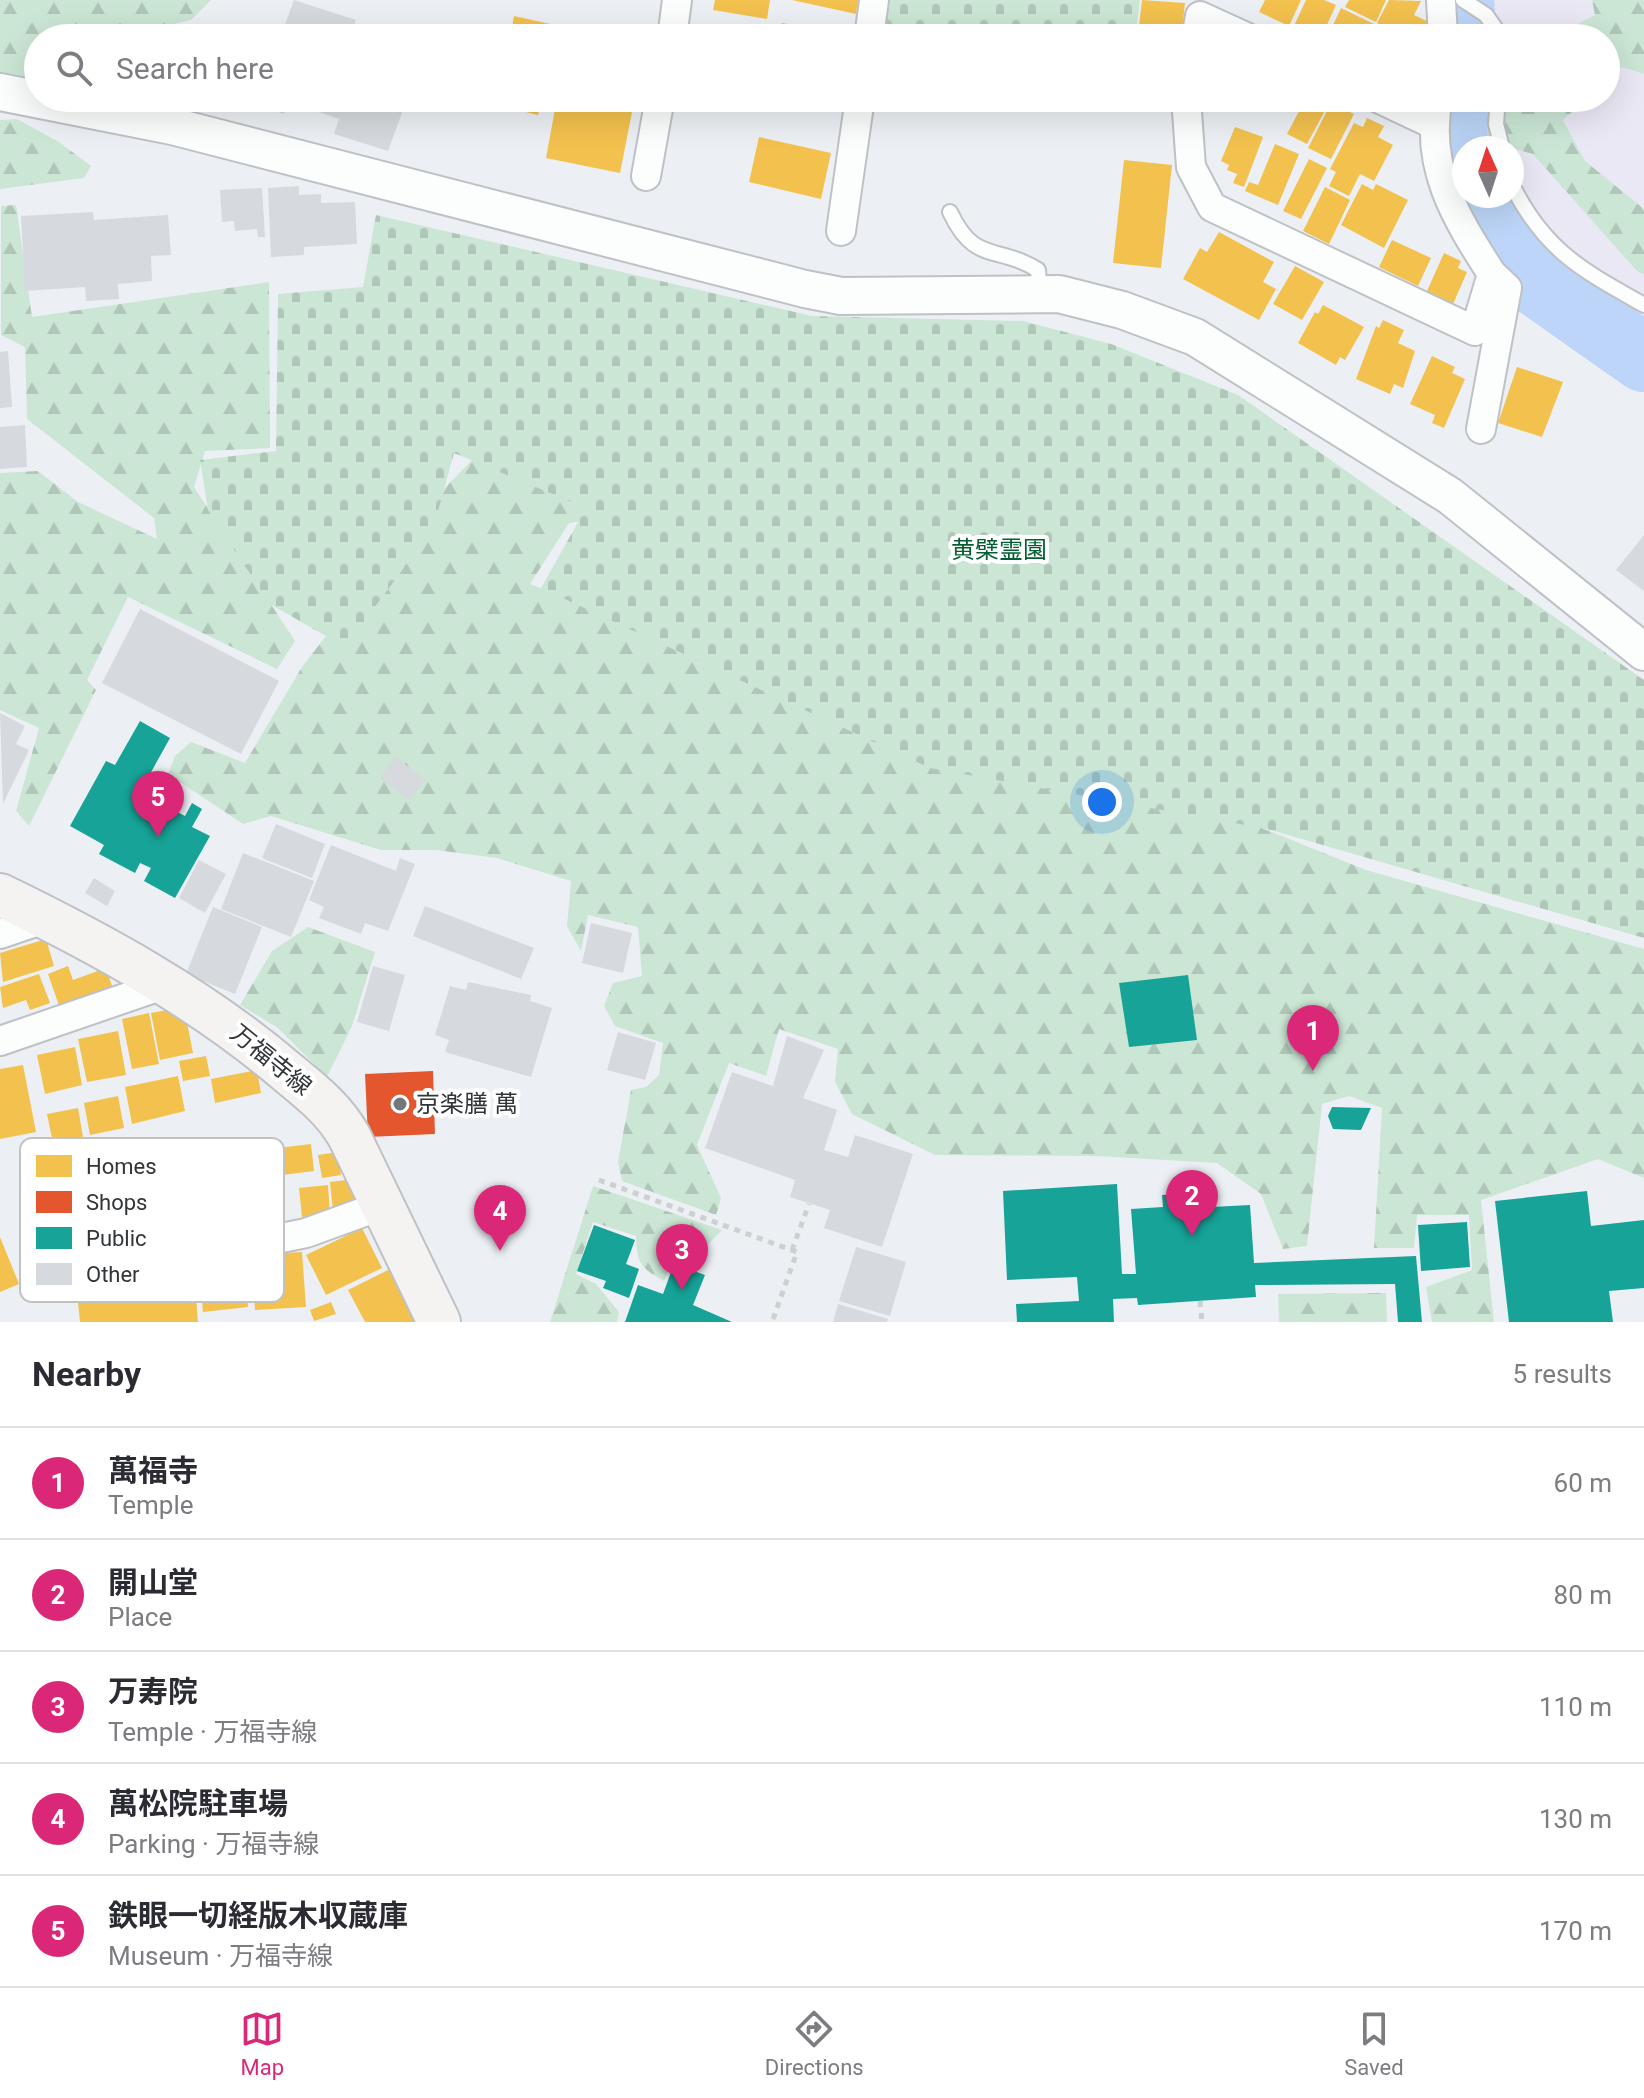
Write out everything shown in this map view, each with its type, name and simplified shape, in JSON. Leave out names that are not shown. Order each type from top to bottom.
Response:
[{"type":"main road","name":"万福寺線","points":[[0,895],[166,984],[248,1039],[332,1111],[383,1205],[439,1322]]},
{"type":"street","points":[[674,24],[677,0]]},
{"type":"street","points":[[871,24],[874,0]]},
{"type":"street","points":[[1441,0],[1443,24]]},
{"type":"street","points":[[1199,24],[1200,16],[1217,24]]},
{"type":"street","points":[[0,92],[24,97]]},
{"type":"street","points":[[101,112],[172,126],[841,296],[1059,294],[1122,310],[1195,337],[1450,496],[1644,652]]},
{"type":"street","points":[[646,176],[657,112]]},
{"type":"street","points":[[841,231],[858,112]]},
{"type":"street","points":[[1187,112],[1191,167],[1212,207],[1475,331],[1492,274]]},
{"type":"street","points":[[1436,112],[1436,164],[1455,216],[1492,274],[1507,288],[1481,429]]},
{"type":"street","points":[[0,934],[47,918]]},
{"type":"street","points":[[0,1041],[166,984]]},
{"type":"street","points":[[284,1238],[306,1233],[383,1205]]},
{"type":"lane","points":[[1463,0],[1486,15],[1492,24]]},
{"type":"lane","points":[[1497,112],[1499,136]]},
{"type":"lane","points":[[1524,206],[1540,233],[1580,268],[1644,305]]},
{"type":"lane","points":[[950,212],[963,239],[987,252],[1019,259],[1038,270],[1040,295]]},
{"type":"path","points":[[599,1180],[797,1252],[772,1322]]},
{"type":"path","points":[[792,1250],[809,1204]]},
{"type":"path","points":[[1200,1301],[1202,1322]]},
{"type":"shaded area","points":[[1491,0],[1644,0],[1644,331],[1532,253],[1498,208],[1524,208],[1524,136],[1472,136],[1473,112],[1620,112],[1620,24],[1485,24]]},
{"type":"green space","points":[[0,0],[211,0],[191,20],[174,24],[24,24],[24,78],[0,74]]},
{"type":"green space","points":[[887,0],[1140,0],[1137,24],[882,24]]},
{"type":"green space","points":[[1592,0],[1644,0],[1644,74],[1620,69],[1620,24],[1578,24],[1595,15]]},
{"type":"green space","points":[[1476,112],[1572,112],[1563,120],[1585,161],[1644,209],[1644,275],[1636,270],[1533,154],[1524,151],[1524,136],[1476,136]]},
{"type":"green space","points":[[17,119],[59,142],[91,166],[84,178],[0,189],[0,120]]},
{"type":"green space","points":[[16,205],[32,317],[269,282],[270,448],[205,451],[194,487],[295,641],[277,669],[128,597],[87,680],[96,690],[29,826],[16,811],[39,728],[0,710],[0,473],[38,471],[78,502],[157,539],[154,518],[27,419],[25,347],[1,335],[1,206]]},
{"type":"green space","name":"黄檗霊園","points":[[376,215],[812,316],[1023,321],[1111,344],[1238,395],[1644,680],[1644,938],[1267,829],[930,768],[541,588],[586,508],[454,453],[433,529],[345,647],[270,604],[208,510],[200,460],[276,451],[278,294],[363,287]]},
{"type":"green space","points":[[481,451],[622,516],[569,523],[530,584],[769,675],[1222,812],[1366,870],[1644,949],[1644,1178],[1598,1159],[1481,1200],[1494,1322],[1432,1322],[1426,1287],[1472,1270],[1469,1215],[1417,1215],[1414,1248],[1374,1248],[1382,1108],[1349,1096],[1322,1104],[1307,1246],[1283,1249],[1261,1194],[1217,1163],[1097,1156],[935,1155],[852,1114],[835,1082],[838,1049],[779,1029],[766,1076],[729,1063],[697,1145],[721,1198],[716,1215],[622,1181],[618,1162],[631,1090],[646,1087],[659,1075],[663,1043],[615,1026],[604,1006],[613,983],[642,976],[638,927],[588,915],[581,951],[567,926],[571,881],[497,858],[436,850],[381,850],[271,816],[243,824],[168,774],[175,756],[191,742],[245,763],[302,667],[426,507]]},
{"type":"green space","points":[[308,927],[375,952],[352,1026],[327,1077],[278,1028],[240,1005],[272,951]]},
{"type":"green space","points":[[593,1186],[722,1230],[688,1265],[671,1262],[664,1281],[641,1263],[636,1236],[593,1222],[576,1274],[596,1284],[619,1312],[617,1322],[550,1322]]},
{"type":"green space","points":[[1386,1293],[1387,1322],[1279,1322],[1278,1294]]},
{"type":"building: Homes","points":[[715,0],[770,0],[767,19],[713,10]]},
{"type":"building: Homes","points":[[792,0],[858,0],[856,14]]},
{"type":"building: Homes","points":[[1142,0],[1185,3],[1183,24],[1139,24]]},
{"type":"building: Homes","points":[[1265,0],[1301,0],[1290,24],[1259,12]]},
{"type":"building: Homes","points":[[1306,0],[1324,0],[1336,5],[1327,24],[1295,24]]},
{"type":"building: Homes","points":[[1349,0],[1386,0],[1376,22],[1345,7]]},
{"type":"building: Homes","points":[[1389,0],[1421,1],[1414,15],[1429,22],[1428,24],[1377,23]]},
{"type":"building: Homes","points":[[1341,8],[1374,24],[1334,24]]},
{"type":"building: Homes","points":[[514,16],[550,24],[513,24]]},
{"type":"building: Homes","points":[[554,112],[632,112],[620,173],[546,158]]},
{"type":"building: Homes","points":[[1299,112],[1324,112],[1307,144],[1287,134]]},
{"type":"building: Homes","points":[[1326,112],[1354,114],[1331,159],[1308,148]]},
{"type":"building: Homes","points":[[1367,118],[1384,126],[1378,137],[1393,145],[1374,181],[1360,174],[1349,196],[1329,186],[1336,172],[1330,169],[1354,123],[1363,127]]},
{"type":"building: Homes","points":[[1235,127],[1263,137],[1244,187],[1233,183],[1237,174],[1227,170],[1229,165],[1221,161]]},
{"type":"building: Homes","points":[[759,137],[831,153],[821,199],[749,182]]},
{"type":"building: Homes","points":[[1275,144],[1299,154],[1278,205],[1245,191],[1249,182],[1258,185]]},
{"type":"building: Homes","points":[[1309,159],[1327,168],[1301,219],[1283,211]]},
{"type":"building: Homes","points":[[1124,160],[1172,165],[1161,268],[1113,263]]},
{"type":"building: Homes","points":[[1362,184],[1373,190],[1376,184],[1408,200],[1384,248],[1341,225]]},
{"type":"building: Homes","points":[[1325,187],[1350,200],[1329,244],[1303,231]]},
{"type":"building: Homes","points":[[1219,232],[1274,262],[1263,282],[1276,289],[1259,320],[1183,279],[1200,248],[1207,252]]},
{"type":"building: Homes","points":[[1392,240],[1431,258],[1418,286],[1379,267]]},
{"type":"building: Homes","points":[[1444,253],[1461,261],[1458,268],[1467,272],[1453,304],[1427,291]]},
{"type":"building: Homes","points":[[1295,266],[1324,282],[1302,320],[1273,304]]},
{"type":"building: Homes","points":[[1323,305],[1364,327],[1345,360],[1340,357],[1336,365],[1298,343],[1315,312],[1318,314]]},
{"type":"building: Homes","points":[[1383,320],[1404,330],[1398,343],[1415,351],[1403,388],[1394,384],[1390,394],[1356,379],[1376,326],[1379,328]]},
{"type":"building: Homes","points":[[1432,356],[1455,367],[1452,373],[1465,379],[1444,428],[1432,423],[1435,415],[1410,404]]},
{"type":"building: Homes","points":[[1517,367],[1563,382],[1542,437],[1498,423]]},
{"type":"building: Homes","points":[[46,939],[54,966],[3,982],[0,953]]},
{"type":"building: Homes","points":[[68,966],[73,980],[106,968],[114,992],[61,1011],[48,974]]},
{"type":"building: Homes","points":[[39,974],[50,1003],[30,1010],[26,1000],[3,1008],[0,987]]},
{"type":"building: Homes","points":[[184,1007],[193,1053],[160,1060],[151,1013]]},
{"type":"building: Homes","points":[[149,1013],[159,1064],[132,1069],[122,1019]]},
{"type":"building: Homes","points":[[118,1031],[126,1075],[87,1082],[78,1039]]},
{"type":"building: Homes","points":[[75,1047],[82,1085],[45,1094],[37,1055]]},
{"type":"building: Homes","points":[[206,1056],[210,1076],[183,1081],[179,1061]]},
{"type":"building: Homes","points":[[23,1065],[36,1132],[0,1139],[0,1069]]},
{"type":"building: Homes","points":[[257,1070],[261,1093],[215,1103],[211,1079]]},
{"type":"building: Homes","points":[[178,1076],[185,1111],[132,1124],[125,1087]]},
{"type":"building: Homes","points":[[118,1096],[124,1128],[90,1135],[84,1103]]},
{"type":"building: Homes","points":[[78,1108],[83,1137],[52,1138],[47,1114]]},
{"type":"building: Homes","points":[[311,1144],[314,1171],[284,1175],[284,1147]]},
{"type":"building: Homes","points":[[338,1152],[341,1175],[322,1178],[318,1155]]},
{"type":"building: Homes","points":[[354,1179],[357,1208],[333,1211],[330,1182]]},
{"type":"building: Homes","points":[[328,1185],[330,1214],[302,1217],[299,1188]]},
{"type":"building: Homes","points":[[362,1228],[382,1268],[326,1295],[306,1255]]},
{"type":"building: Homes","points":[[0,1237],[19,1284],[0,1292]]},
{"type":"building: Homes","points":[[302,1252],[306,1307],[255,1310],[254,1302],[284,1302],[284,1253]]},
{"type":"building: Homes","points":[[392,1268],[419,1322],[365,1322],[348,1290]]},
{"type":"building: Homes","points":[[78,1302],[196,1302],[198,1322],[80,1322]]},
{"type":"building: Homes","points":[[202,1302],[248,1302],[248,1307],[203,1312]]},
{"type":"building: Homes","points":[[331,1302],[336,1314],[314,1321],[310,1310]]},
{"type":"building: Shops","points":[[433,1071],[435,1134],[368,1137],[365,1074]]},
{"type":"building: Public","points":[[140,721],[170,738],[140,792],[185,816],[192,803],[202,809],[192,827],[210,836],[175,898],[144,881],[151,868],[140,863],[135,873],[99,854],[104,845],[70,826],[106,761],[115,765]]},
{"type":"building: Public","points":[[1188,975],[1197,1040],[1129,1047],[1119,983]]},
{"type":"building: Public","points":[[1332,1107],[1371,1108],[1361,1130],[1333,1129],[1328,1116]]},
{"type":"building: Public","points":[[1117,1184],[1122,1274],[1136,1274],[1131,1209],[1163,1207],[1162,1195],[1211,1192],[1212,1207],[1250,1205],[1254,1263],[1416,1256],[1422,1322],[1398,1322],[1395,1284],[1255,1285],[1256,1297],[1138,1305],[1137,1298],[1113,1299],[1114,1322],[1017,1322],[1016,1304],[1079,1301],[1077,1277],[1007,1280],[1003,1191]]},
{"type":"building: Public","points":[[1587,1191],[1591,1226],[1644,1220],[1644,1288],[1609,1291],[1613,1322],[1509,1322],[1495,1201]]},
{"type":"building: Public","points":[[1467,1222],[1470,1267],[1421,1271],[1418,1225]]},
{"type":"building: Public","points":[[594,1225],[635,1240],[626,1264],[639,1269],[629,1298],[603,1288],[606,1281],[577,1271]]},
{"type":"building: Public","points":[[674,1264],[705,1275],[693,1305],[732,1322],[625,1322],[638,1285],[663,1294]]},
{"type":"building: Other","points":[[294,0],[356,20],[355,24],[285,24]]},
{"type":"building: Other","points":[[319,112],[402,112],[388,151],[334,134],[339,119]]},
{"type":"building: Other","points":[[299,186],[299,195],[321,194],[321,203],[355,202],[357,244],[304,247],[304,255],[271,257],[268,188]]},
{"type":"building: Other","points":[[262,188],[265,237],[258,237],[257,229],[235,231],[234,221],[222,222],[220,190]]},
{"type":"building: Other","points":[[93,212],[94,220],[168,215],[171,255],[151,256],[152,281],[118,284],[119,299],[86,301],[85,287],[25,291],[21,216]]},
{"type":"building: Other","points":[[8,351],[12,407],[0,408],[0,352]]},
{"type":"building: Other","points":[[25,425],[27,467],[0,469],[0,427]]},
{"type":"building: Other","points":[[1644,535],[1644,591],[1616,570]]},
{"type":"building: Other","points":[[140,609],[279,681],[241,754],[102,683]]},
{"type":"building: Other","points":[[0,713],[25,726],[16,744],[29,750],[3,804]]},
{"type":"building: Other","points":[[396,757],[425,780],[409,800],[380,778]]},
{"type":"building: Other","points":[[276,824],[325,844],[312,878],[262,858]]},
{"type":"building: Other","points":[[331,845],[396,871],[400,858],[415,864],[388,931],[365,923],[361,934],[319,918],[324,907],[309,900]]},
{"type":"building: Other","points":[[243,853],[314,881],[291,937],[221,909]]},
{"type":"building: Other","points":[[199,860],[226,874],[205,913],[179,898]]},
{"type":"building: Other","points":[[94,878],[115,891],[107,906],[85,893]]},
{"type":"building: Other","points":[[425,906],[534,948],[521,979],[413,936]]},
{"type":"building: Other","points":[[213,907],[262,927],[235,994],[186,974]]},
{"type":"building: Other","points":[[591,923],[632,933],[623,973],[582,963]]},
{"type":"building: Other","points":[[373,966],[405,975],[389,1031],[357,1022]]},
{"type":"building: Other","points":[[468,982],[531,995],[530,1001],[552,1008],[531,1077],[445,1052],[449,1040],[435,1035],[450,986],[466,990]]},
{"type":"building: Other","points":[[618,1032],[656,1043],[645,1080],[607,1070]]},
{"type":"building: Other","points":[[787,1036],[824,1050],[803,1098],[837,1110],[824,1150],[848,1157],[855,1135],[913,1154],[882,1247],[824,1228],[830,1210],[790,1197],[795,1180],[705,1148],[732,1072],[773,1086]]},
{"type":"building: Other","points":[[856,1247],[906,1262],[890,1316],[839,1301]]},
{"type":"building: Other","points":[[838,1304],[888,1319],[887,1322],[833,1322]]},
{"type":"waterway","points":[[1460,0],[1462,24]]},
{"type":"waterway","points":[[1453,136],[1455,112]]},
{"type":"waterway","points":[[1482,208],[1522,272],[1644,358]]},
{"type":"place","name":"鉄眼一切経版木収蔵庫","points":[[158,837]]},
{"type":"place","name":"萬福寺","points":[[1313,1071]]},
{"type":"place","name":"京楽膳 萬","points":[[400,1104]]},
{"type":"place","name":"開山堂","points":[[1192,1236]]},
{"type":"place","name":"萬松院駐車場","points":[[500,1251]]},
{"type":"place","name":"万寿院","points":[[682,1290]]}]
